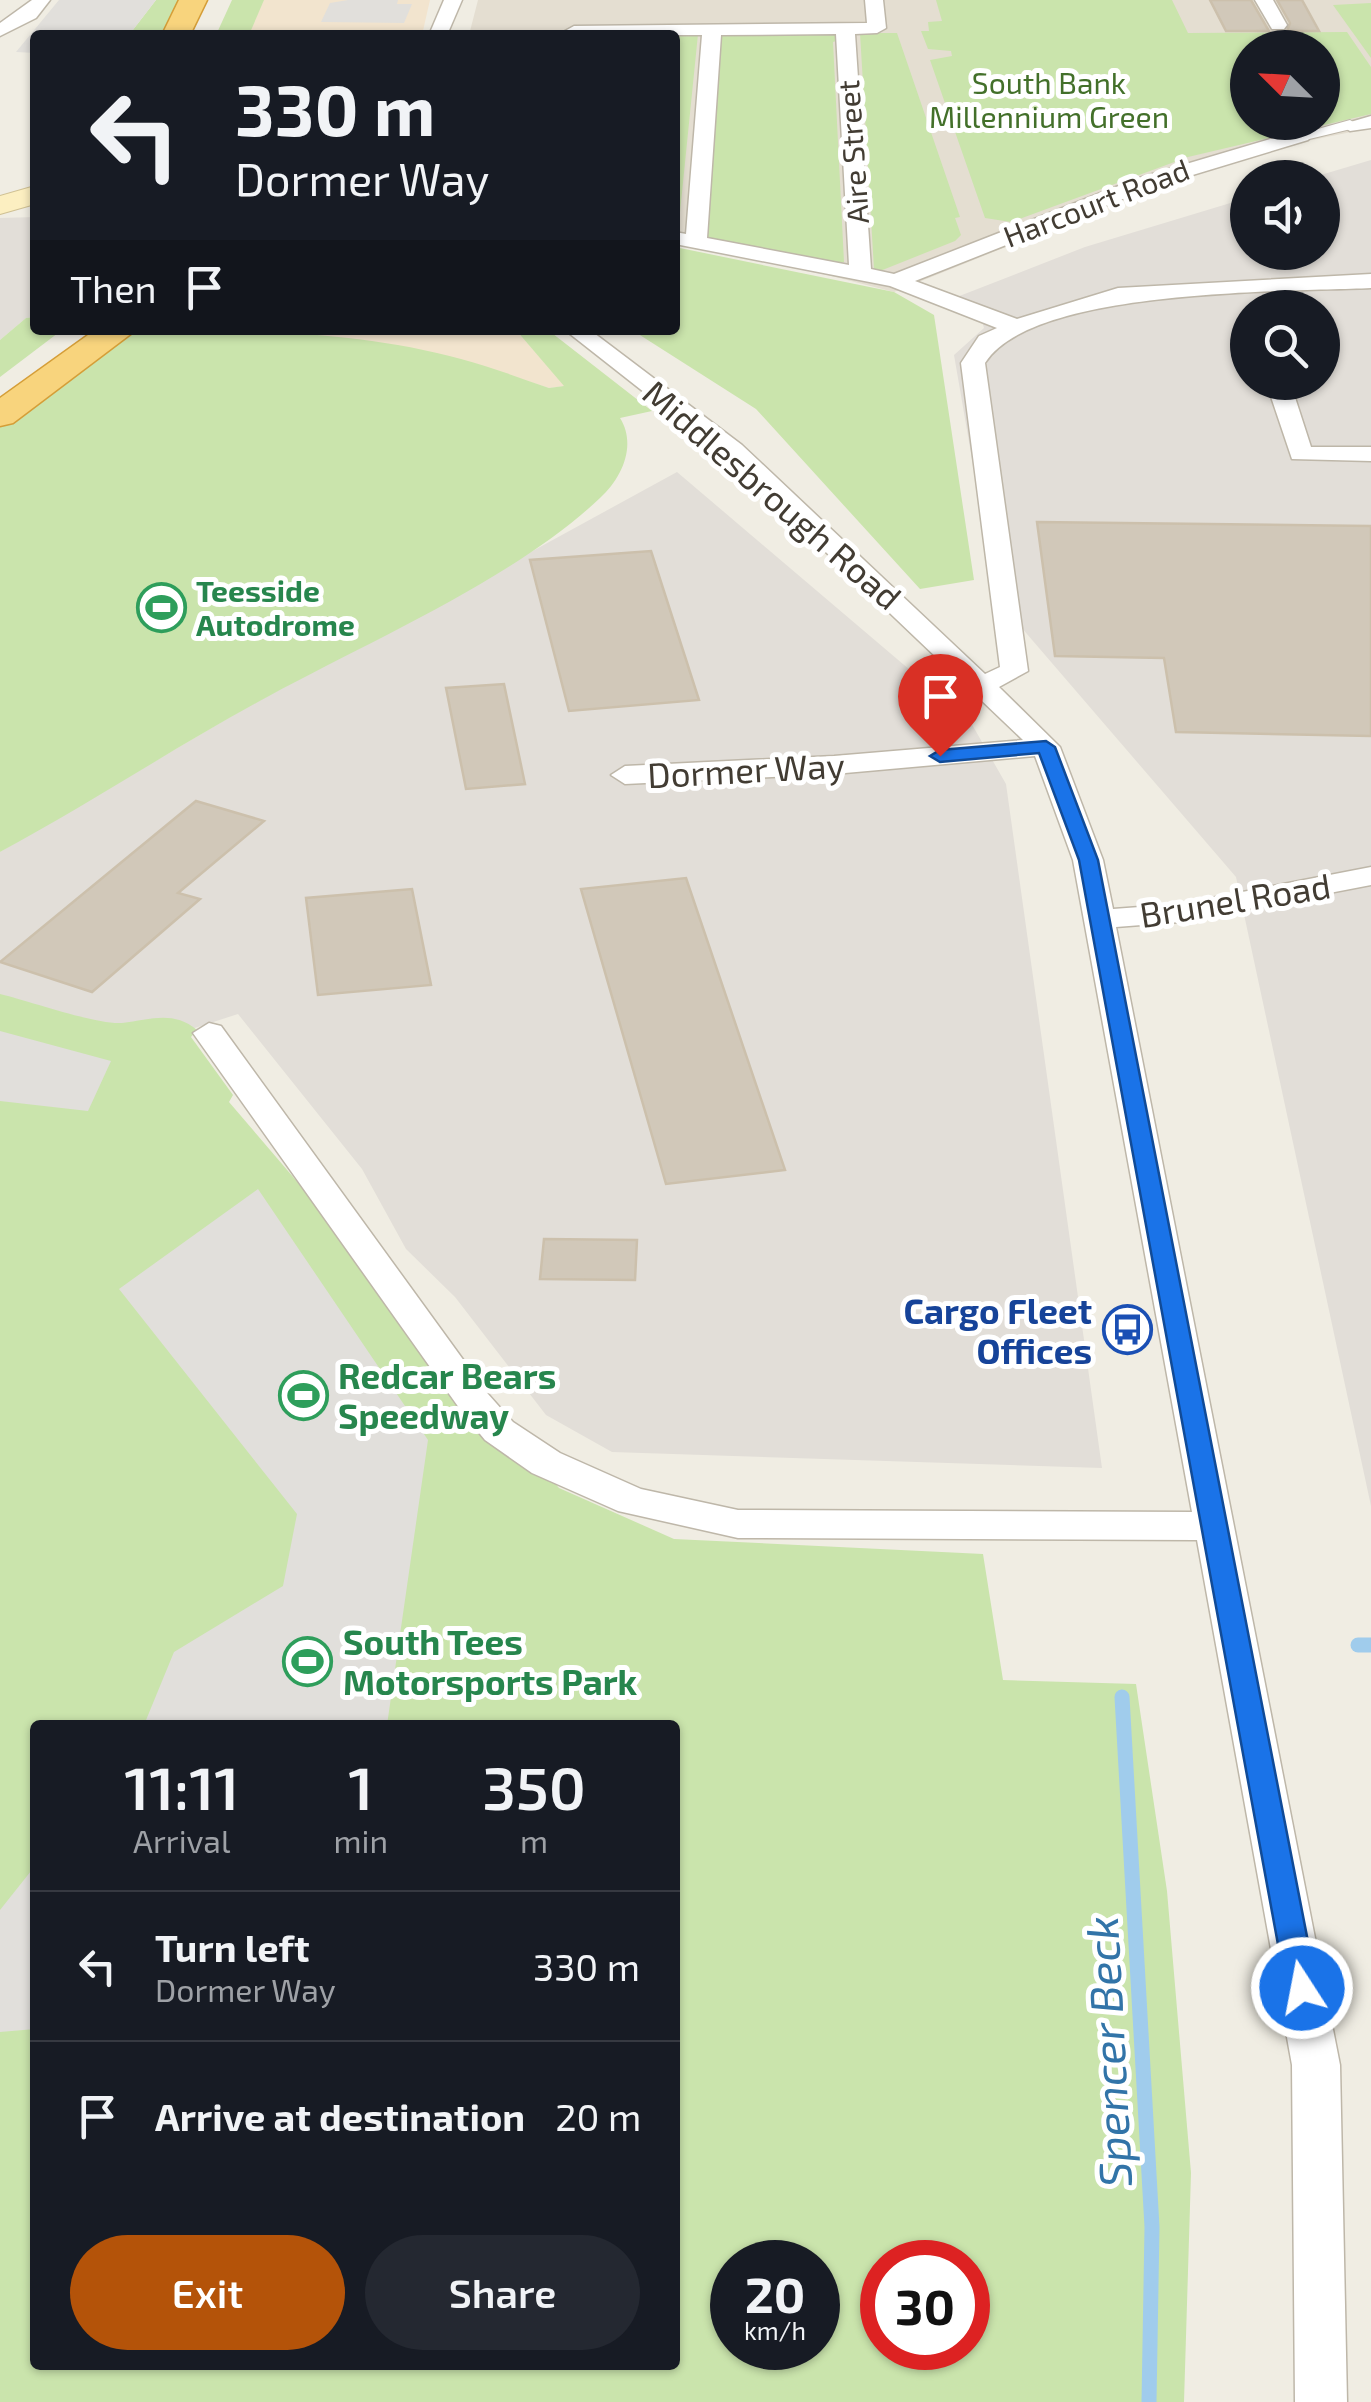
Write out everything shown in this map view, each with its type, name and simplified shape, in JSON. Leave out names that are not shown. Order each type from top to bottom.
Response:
[{"type":"highway","points":[[178,30],[193,0]]},
{"type":"highway","points":[[208,30],[221,0]]},
{"type":"highway","points":[[0,388],[73,335]]},
{"type":"highway","points":[[0,416],[111,335]]},
{"type":"main road","points":[[0,206],[30,197]]},
{"type":"main road","points":[[0,206],[30,208]]},
{"type":"street","points":[[0,30],[30,14],[41,0]]},
{"type":"street","points":[[440,30],[452,0]]},
{"type":"street","points":[[574,27],[877,28],[874,0]]},
{"type":"street","points":[[1264,0],[1278,25]]},
{"type":"street","name":"Aire Street","points":[[845,28],[860,275]]},
{"type":"street","points":[[712,30],[686,240],[896,282],[1016,327]]},
{"type":"street","name":"Harcourt Road","points":[[896,282],[1145,180],[1288,140]]},
{"type":"street","points":[[1304,290],[1371,281]]},
{"type":"street","points":[[984,684],[1014,672],[974,363],[988,341],[1016,327],[1118,295],[1230,298]]},
{"type":"street","name":"Middlesbrough Road","points":[[583,335],[734,450],[1046,747],[1088,860],[1316,2065],[1321,2402]]},
{"type":"street","points":[[1284,400],[1301,454],[1371,454]]},
{"type":"street","name":"Dormer Way","points":[[625,775],[834,766],[1046,747]]},
{"type":"street","name":"Brunel Road","points":[[1099,918],[1180,912],[1371,876]]},
{"type":"street","points":[[209,1033],[474,1402],[499,1432],[546,1462],[632,1501],[738,1524],[1212,1526]]},
{"type":"shaded area","points":[[59,0],[156,0],[133,30],[34,30]]},
{"type":"shaded area","points":[[251,0],[430,0],[423,30],[239,30]]},
{"type":"shaded area","points":[[398,0],[397,4],[412,4],[404,23],[321,22],[330,3]]},
{"type":"shaded area","points":[[478,0],[1371,0],[1371,128],[1340,134],[1340,30],[1230,30],[1230,140],[1312,140],[1202,168],[894,292],[680,237],[680,30],[470,30]]},
{"type":"shaded area","points":[[30,35],[30,53],[16,52]]},
{"type":"shaded area","points":[[1371,160],[1371,1506],[1236,877],[996,598],[954,355],[984,328],[982,321],[944,302],[1085,247],[1230,203],[1230,270],[1340,270],[1340,169]]},
{"type":"shaded area","points":[[30,217],[30,318],[0,340],[0,218]]},
{"type":"shaded area","points":[[296,335],[520,335],[565,386],[549,388],[462,360],[405,348]]},
{"type":"shaded area","points":[[677,472],[970,721],[1006,784],[1102,1468],[612,1452],[546,1415],[455,1297],[406,1249],[362,1169],[238,1014],[170,1036],[0,1011],[0,852],[244,709]]},
{"type":"shaded area","points":[[0,1031],[111,1061],[88,1111],[0,1101]]},
{"type":"shaded area","points":[[258,1189],[428,1440],[388,1720],[146,1720],[174,1652],[283,1586],[297,1514],[119,1289]]},
{"type":"shaded area","points":[[30,1872],[30,2029],[0,2032],[0,1910]]},
{"type":"green space","points":[[156,0],[181,0],[167,30],[133,30]]},
{"type":"green space","points":[[232,0],[264,0],[251,30],[218,30]]},
{"type":"green space","name":"South Bank Millennium Green","points":[[936,0],[1172,0],[1188,33],[1230,33],[1230,140],[1260,140],[1188,157],[1011,222],[985,218],[930,60],[952,56],[951,51],[928,49],[921,31],[929,31],[928,22],[942,21]]},
{"type":"green space","points":[[1371,3],[1371,58],[1333,5]]},
{"type":"green space","points":[[835,32],[839,40],[833,42],[844,262],[835,265],[701,237],[714,33]]},
{"type":"green space","name":"South Bank Millennium Green","points":[[1340,32],[1347,32],[1371,67],[1371,114],[1340,121]]},
{"type":"green space","points":[[860,33],[897,33],[960,217],[955,218],[961,235],[955,241],[880,271],[874,269]]},
{"type":"green space","points":[[680,34],[698,34],[680,212]]},
{"type":"green space","points":[[680,248],[894,292],[934,315],[974,580],[920,589],[756,409],[640,335],[680,335]]},
{"type":"green space","points":[[30,318],[30,335],[55,335],[0,377],[0,340]]},
{"type":"green space","points":[[125,335],[306,335],[381,342],[461,359],[549,388],[564,386],[520,335],[554,335],[652,411],[620,418],[627,450],[615,481],[566,527],[527,555],[442,606],[235,715],[0,852],[0,425]]},
{"type":"green space","points":[[0,994],[111,1023],[170,1018],[197,1030],[191,1037],[233,1095],[229,1102],[559,1488],[674,1539],[983,1554],[1003,1680],[1136,1684],[1167,1891],[1191,2173],[1184,2402],[0,2402]]},
{"type":"building","points":[[1210,0],[1251,0],[1268,30],[1230,30],[1226,31]]},
{"type":"building","points":[[1277,0],[1302,0],[1318,30],[1287,30],[1290,23]]},
{"type":"building","points":[[1037,522],[1371,526],[1371,736],[1176,732],[1164,658],[1055,656]]},
{"type":"building","points":[[651,551],[699,700],[569,711],[530,560]]},
{"type":"building","points":[[504,684],[525,784],[466,789],[446,688]]},
{"type":"building","points":[[196,801],[264,821],[178,893],[200,899],[92,992],[0,962]]},
{"type":"building","points":[[686,878],[785,1170],[666,1184],[581,889]]},
{"type":"building","points":[[412,889],[431,985],[318,995],[306,898]]},
{"type":"building","points":[[544,1239],[637,1240],[635,1280],[540,1279]]},
{"type":"waterway","name":"Spencer Beck","points":[[1358,1645],[1371,1645]]},
{"type":"waterway","name":"Spencer Beck","points":[[1122,1697],[1152,2227],[1149,2402]]},
{"type":"place","name":"Teesside Autodrome","points":[[161,607]]},
{"type":"place","name":"Cargo Fleet Offices","points":[[1127,1330]]},
{"type":"place","name":"Redcar Bears Speedway","points":[[303,1395]]},
{"type":"place","name":"South Tees Motorsports Park","points":[[308,1661]]},
{"type":"route","points":[[940,756],[1046,747],[1088,860],[1302,1988]]}]
